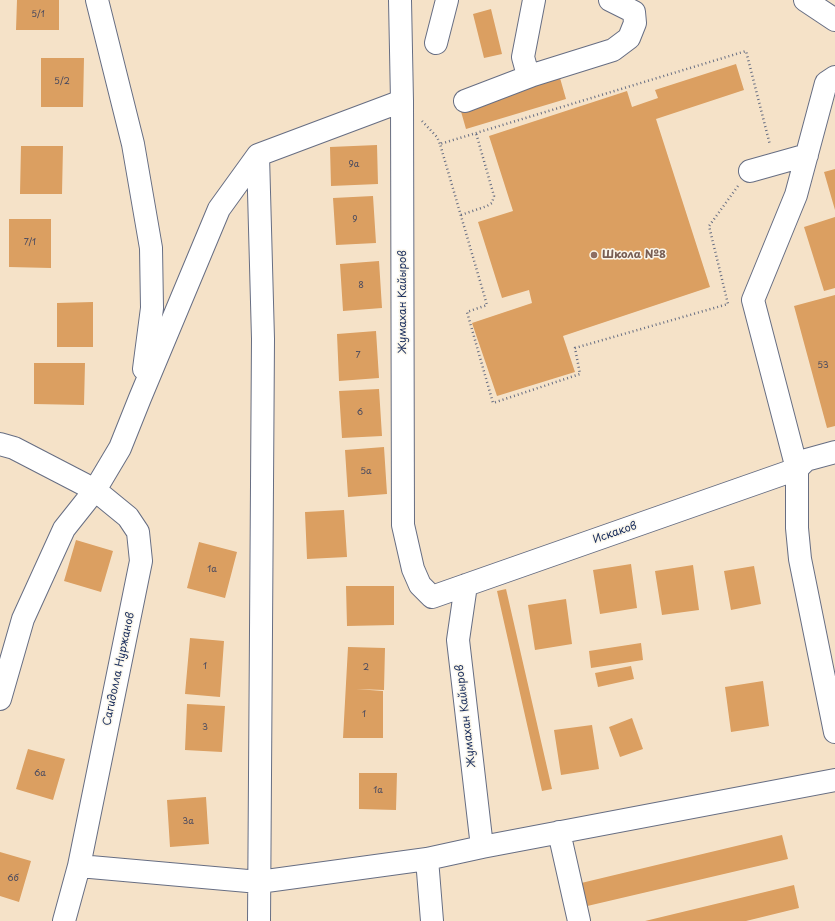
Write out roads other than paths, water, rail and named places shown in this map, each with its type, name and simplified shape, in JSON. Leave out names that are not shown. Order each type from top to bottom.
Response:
[{"type":"street","points":[[97,0],[133,144],[151,248],[152,308],[140,398]]},
{"type":"street","name":"Жумахан Кайыров","points":[[400,0],[402,101],[403,525],[412,569],[420,585],[432,597]]},
{"type":"street","points":[[436,43],[447,0]]},
{"type":"street","points":[[533,75],[526,68],[523,57],[534,0]]},
{"type":"street","points":[[465,101],[533,75],[613,50],[629,38],[635,23],[634,12],[610,0]]},
{"type":"street","points":[[805,0],[835,20]]},
{"type":"street","points":[[835,77],[826,83],[796,195],[753,300],[797,469],[797,528],[800,559],[835,732]]},
{"type":"street","points":[[0,699],[23,619],[64,529],[94,490],[120,448],[219,209],[258,155],[402,101]]},
{"type":"street","points":[[258,155],[263,340],[259,921]]},
{"type":"street","points":[[750,171],[807,155]]},
{"type":"street","name":"Сагидолла Нуржанов","points":[[0,444],[14,448],[94,490],[128,516],[138,532],[141,561],[79,866],[64,921]]},
{"type":"street","name":"Искаков","points":[[432,597],[797,469],[806,460],[835,452]]},
{"type":"street","name":"Жумахан Кайыров","points":[[466,585],[458,640],[482,847]]},
{"type":"street","points":[[79,866],[259,882],[427,859],[559,832],[835,780]]},
{"type":"street","points":[[559,832],[579,921]]},
{"type":"street","points":[[427,859],[432,921]]},
{"type":"place","name":"Школа №8","points":[[594,255]]}]
